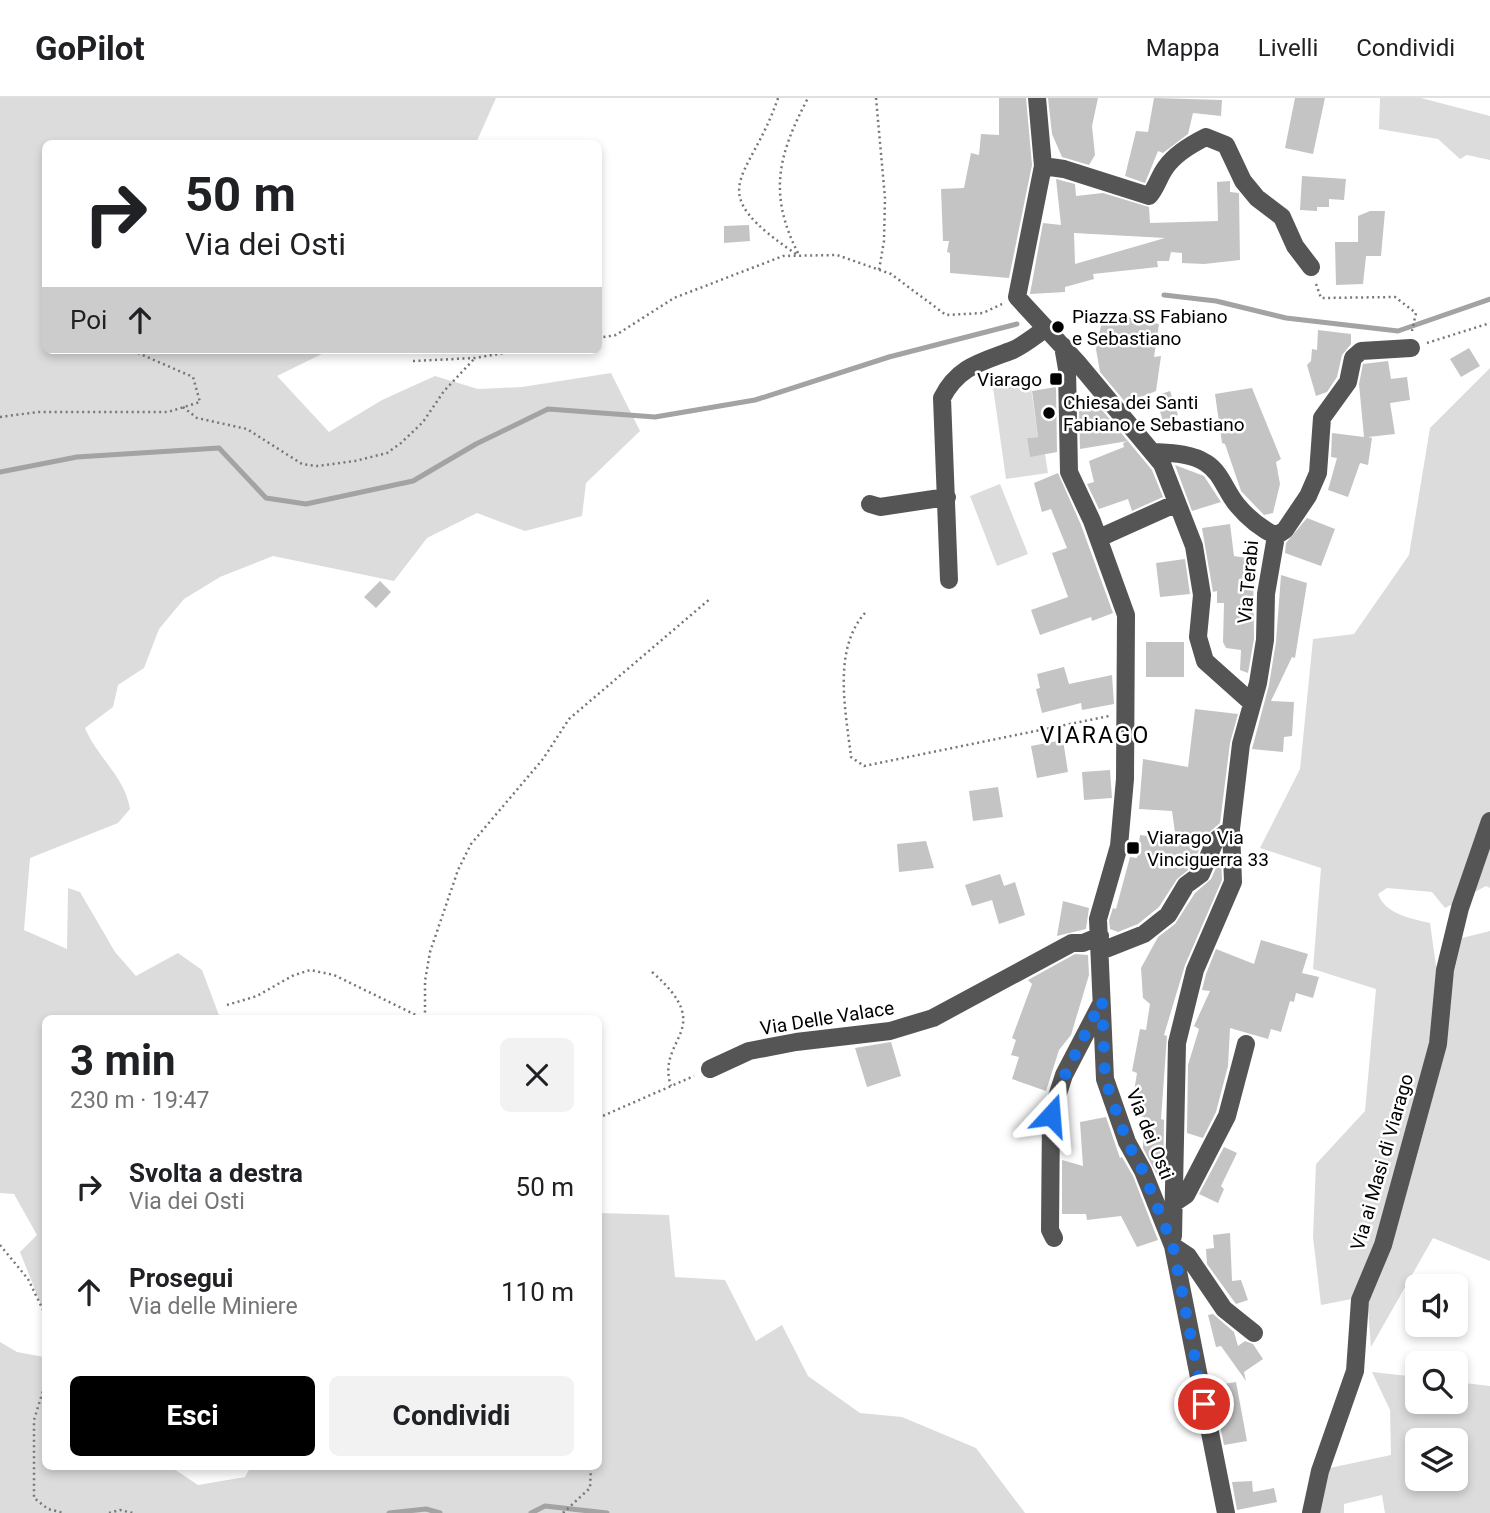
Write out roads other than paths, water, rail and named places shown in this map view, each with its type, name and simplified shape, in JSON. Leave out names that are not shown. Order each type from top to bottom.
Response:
[{"type":"street","points":[[1037,98],[1043,166],[1017,297],[1063,346],[1162,464],[1194,546],[1202,595],[1198,637],[1205,661],[1252,703]]},
{"type":"street","points":[[1043,166],[1064,169],[1149,196],[1157,187],[1165,167],[1190,144],[1206,137],[1226,145],[1242,181],[1282,217],[1295,246],[1311,267]]},
{"type":"street","points":[[949,580],[942,398],[952,379],[984,359],[1016,349],[1045,329]]},
{"type":"street","points":[[1276,536],[1285,530],[1313,485],[1318,473],[1322,418],[1348,382],[1353,358],[1361,351],[1410,344]]},
{"type":"street","name":"Via dei Osti","points":[[1063,346],[1067,369],[1069,472],[1099,538],[1126,615],[1126,713],[1119,846],[1098,919],[1105,1079],[1127,1142],[1143,1171],[1173,1246]]},
{"type":"street","name":"Via Terabi","points":[[1153,452],[1180,454],[1205,461],[1216,471],[1237,506],[1276,536],[1266,594],[1260,672],[1241,744],[1231,829],[1233,882],[1195,971],[1177,1043],[1173,1246]]},
{"type":"street","points":[[870,504],[880,507],[947,497]]},
{"type":"street","points":[[1099,538],[1177,503]]},
{"type":"street","name":"Via ai Masi di Viarago","points":[[1311,1513],[1320,1471],[1355,1371],[1360,1300],[1383,1245],[1438,1044],[1445,970],[1460,908],[1490,821]]},
{"type":"street","name":"Via Delle Valace","points":[[710,1069],[750,1051],[796,1042],[890,1031],[933,1018],[1072,943],[1101,943],[1144,934],[1168,915],[1186,885],[1201,874],[1215,841],[1231,829]]},
{"type":"street","points":[[1054,1238],[1050,1217],[1051,1115],[1065,1075],[1102,1000]]},
{"type":"street","points":[[1174,1203],[1186,1195],[1227,1116],[1246,1044]]},
{"type":"street","points":[[1173,1246],[1188,1256],[1224,1309],[1254,1333]]},
{"type":"street","points":[[1173,1246],[1226,1513]]},
{"type":"waterway","points":[[1164,295],[1216,301],[1286,318],[1398,331],[1490,299]]},
{"type":"waterway","points":[[0,472],[77,457],[219,448],[266,498],[306,504],[413,481],[476,444],[548,409],[655,417],[755,400],[889,357],[1017,324]]},
{"type":"waterway","points":[[531,1513],[545,1506],[607,1513]]},
{"type":"waterway","points":[[389,1513],[426,1509],[440,1513]]},
{"type":"place","name":"Piazza SS Fabiano e Sebastiano","points":[[1058,327]]},
{"type":"place","name":"Viarago","points":[[1056,379]]},
{"type":"place","name":"Chiesa dei Santi Fabiano e Sebastiano","points":[[1049,413]]},
{"type":"place","name":"Viarago Via Vinciguerra 33","points":[[1133,848]]},
{"type":"district","name":"VIARAGO","points":[[1095,735]]}]
